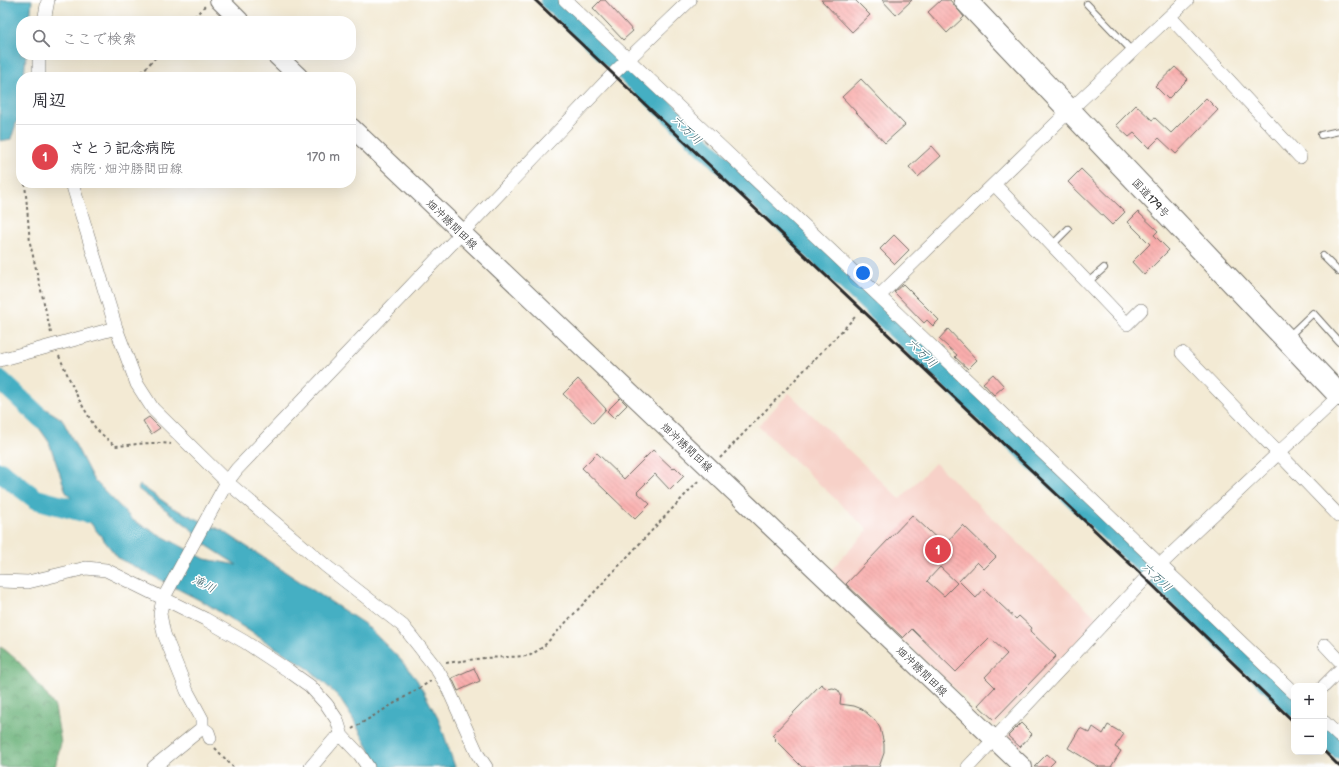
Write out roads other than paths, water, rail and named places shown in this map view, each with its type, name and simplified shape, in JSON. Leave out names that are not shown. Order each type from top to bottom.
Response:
[{"type":"highway","name":"国道179号","points":[[965,0],[1339,395]]},
{"type":"main road","points":[[218,0],[235,16]]},
{"type":"main road","points":[[281,60],[293,72]]},
{"type":"main road","name":"畑沖勝間田線","points":[[356,133],[1023,767]]},
{"type":"street","points":[[45,16],[48,0]]},
{"type":"street","points":[[565,0],[879,296],[1291,690]]},
{"type":"street","points":[[154,767],[206,733],[202,718],[187,691],[164,634],[160,614],[163,600],[227,482],[237,469],[617,70],[690,0]]},
{"type":"street","points":[[879,296],[1069,111],[1188,0]]},
{"type":"street","points":[[1170,17],[1300,157]]},
{"type":"street","points":[[39,60],[40,72]]},
{"type":"street","points":[[994,184],[1127,324],[1141,310]]},
{"type":"street","points":[[74,188],[116,328],[136,384],[152,409],[227,482],[326,566],[403,626],[436,668],[446,684],[478,755],[486,767]]},
{"type":"street","points":[[0,360],[52,344],[116,328]]},
{"type":"street","points":[[1182,353],[1339,516]]},
{"type":"street","points":[[968,767],[1149,576],[1339,395]]},
{"type":"street","points":[[0,581],[28,582],[86,568],[106,570],[163,600],[205,619],[290,670],[310,686],[327,705],[368,767]]},
{"type":"street","points":[[1325,645],[1339,660]]},
{"type":"street","points":[[1327,683],[1339,671]]},
{"type":"street","points":[[1327,725],[1339,736]]},
{"type":"street","points":[[311,767],[334,740],[346,733]]},
{"type":"lane","points":[[1087,4],[1132,52]]},
{"type":"lane","points":[[1321,135],[1339,131]]},
{"type":"lane","points":[[1052,245],[1068,229]]},
{"type":"lane","points":[[1323,256],[1339,272]]},
{"type":"lane","points":[[1088,283],[1104,268]]},
{"type":"lane","points":[[1286,340],[1313,313],[1339,342]]},
{"type":"water","points":[[0,0],[32,0],[30,16],[16,16],[16,60],[26,60],[24,72],[16,72],[16,124],[11,139],[0,141]]},
{"type":"water","points":[[28,398],[62,419],[93,479],[134,521],[205,559],[237,565],[206,545],[189,527],[138,489],[140,485],[173,508],[223,531],[366,625],[400,659],[417,680],[439,720],[455,767],[377,767],[374,758],[353,719],[338,696],[309,669],[207,604],[118,558],[66,492],[49,442],[37,425],[16,407]]},
{"type":"waterway","name":"六万川","points":[[550,0],[1291,704]]},
{"type":"waterway","name":"滝川","points":[[0,380],[42,419]]},
{"type":"waterway","points":[[0,472],[36,499],[87,513]]},
{"type":"waterway","name":"六万川","points":[[1327,738],[1339,749]]},
{"type":"railway","points":[[535,0],[1144,577],[1291,719]]},
{"type":"railway","points":[[1327,754],[1339,766]]},
{"type":"place","name":"さとう記念病院","points":[[938,550]]}]
